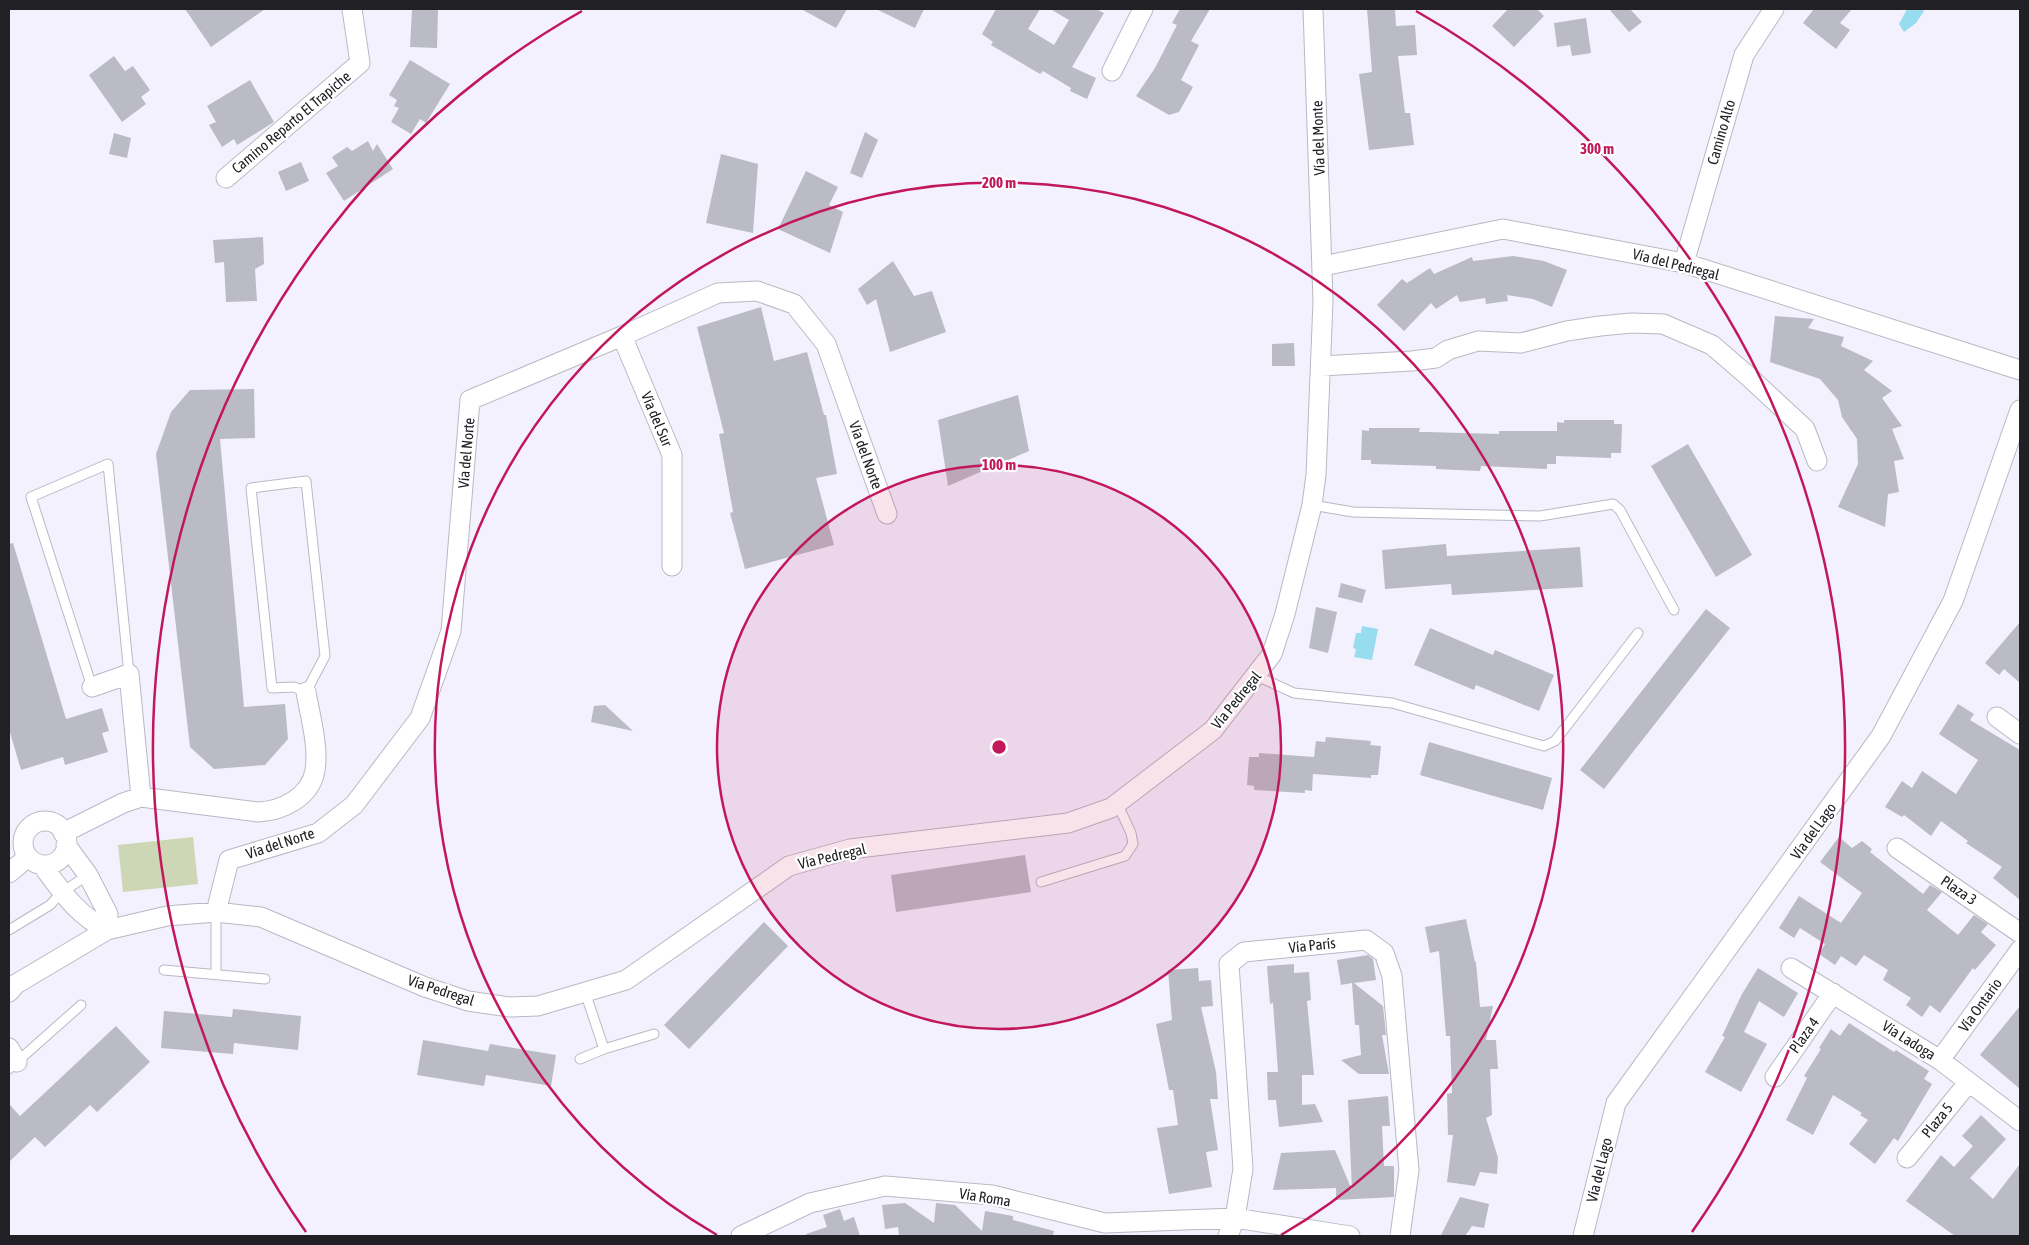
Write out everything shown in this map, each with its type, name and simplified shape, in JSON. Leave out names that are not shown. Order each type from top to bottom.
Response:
[{"type":"street","name":"Camino Reparto El Trapiche","points":[[226,178],[360,63],[352,9]]},
{"type":"street","points":[[1112,71],[1143,9]]},
{"type":"street","name":"Vía del Monte","points":[[1313,9],[1323,266]]},
{"type":"street","name":"Camino Alto","points":[[1684,262],[1744,55],[1774,9]]},
{"type":"street","name":"Vía del Pedregal","points":[[1323,266],[1503,229],[1684,262],[2020,370]]},
{"type":"street","name":"Vía Pedregal","points":[[9,992],[16,984],[107,930],[167,916],[216,912],[262,917],[425,987],[468,1001],[510,1007],[538,1006],[626,980],[789,866],[850,849],[1068,823],[1111,808],[1213,730],[1257,676],[1272,654],[1285,614],[1312,505],[1316,475],[1323,266]]},
{"type":"street","name":"Vía del Norte","points":[[216,912],[229,860],[318,833],[354,805],[420,718],[451,631],[470,400],[718,293],[757,290],[794,304],[826,344],[887,514]]},
{"type":"street","points":[[1320,366],[1436,358],[1448,350],[1478,340],[1521,343],[1567,331],[1600,326],[1632,323],[1663,324],[1712,345],[1754,382],[1805,429],[1817,461]]},
{"type":"street","name":"Vía del Sur","points":[[622,336],[672,456],[672,566]]},
{"type":"street","name":"Vía del Lago","points":[[1583,1236],[1616,1103],[1881,736],[1953,601],[2020,410]]},
{"type":"street","points":[[92,687],[129,674],[142,797]]},
{"type":"street","points":[[9,873],[35,861],[59,860],[65,839],[123,803],[142,797],[258,812],[275,812],[292,803],[308,788],[315,770],[313,730],[306,692]]},
{"type":"street","points":[[1997,717],[2020,734]]},
{"type":"street","points":[[46,821],[55,823],[65,839],[88,875],[108,914],[107,930],[88,920],[35,861],[23,841],[25,832],[30,826],[46,821]]},
{"type":"street","name":"Plaza 3","points":[[1897,848],[2020,933]]},
{"type":"street","name":"Vía París","points":[[1228,1236],[1235,1218],[1243,1170],[1229,964],[1244,952],[1366,940],[1384,953],[1392,976],[1409,1170],[1400,1236]]},
{"type":"street","name":"Vía Ontario","points":[[1940,1060],[2020,950]]},
{"type":"street","name":"Vía Ladoga","points":[[1791,968],[1940,1060],[2020,1121]]},
{"type":"street","name":"Plaza 4","points":[[1775,1077],[1833,993]]},
{"type":"street","name":"Plaza 5","points":[[1906,1158],[1968,1083]]},
{"type":"street","name":"Vía Roma","points":[[741,1236],[810,1203],[886,1186],[992,1195],[1105,1224],[1235,1218],[1350,1236]]},
{"type":"lane","points":[[92,687],[30,497],[108,464],[129,674]]},
{"type":"lane","points":[[306,481],[325,656],[306,692],[294,687],[272,688],[251,488],[306,481]]},
{"type":"lane","points":[[1312,505],[1353,512],[1540,516],[1613,504],[1620,510],[1674,610]]},
{"type":"lane","points":[[1257,676],[1294,693],[1392,703],[1544,746],[1555,741],[1638,633]]},
{"type":"lane","points":[[1041,882],[1125,856],[1133,844],[1131,833],[1117,803]]},
{"type":"lane","points":[[9,930],[50,905],[62,892],[88,875]]},
{"type":"lane","points":[[216,912],[216,974]]},
{"type":"lane","points":[[164,970],[265,979]]},
{"type":"lane","points":[[585,992],[604,1049]]},
{"type":"lane","points":[[12,1060],[81,1005]]},
{"type":"lane","points":[[580,1059],[604,1049],[654,1034]]},
{"type":"green space","points":[[193,837],[198,884],[123,892],[118,845]]},
{"type":"water","points":[[1907,9],[1922,9],[1924,11],[1916,23],[1904,32],[1899,24]]},
{"type":"water","points":[[1362,626],[1378,629],[1372,660],[1354,657],[1356,649],[1353,648],[1356,633],[1361,633]]},
{"type":"building","points":[[185,9],[265,9],[211,47]]},
{"type":"building","points":[[412,9],[438,9],[437,48],[410,47]]},
{"type":"building","points":[[801,9],[847,9],[836,28]]},
{"type":"building","points":[[876,9],[924,9],[915,28]]},
{"type":"building","points":[[996,9],[1040,9],[1028,29],[1054,45],[1069,20],[1050,9],[1096,9],[1104,13],[1072,67],[1096,78],[1087,99],[1070,91],[1071,88],[1043,71],[1040,74],[991,45],[993,42],[982,34]]},
{"type":"building","points":[[1180,9],[1210,9],[1191,41],[1199,45],[1181,80],[1193,87],[1179,112],[1169,115],[1136,96],[1155,68],[1177,25],[1172,23]]},
{"type":"building","points":[[1367,9],[1395,9],[1396,26],[1415,25],[1417,55],[1398,56],[1405,113],[1410,113],[1414,145],[1369,150],[1359,74],[1372,72]]},
{"type":"building","points":[[1508,9],[1537,9],[1544,16],[1514,47],[1492,26]]},
{"type":"building","points":[[1609,9],[1630,9],[1642,22],[1629,32]]},
{"type":"building","points":[[1814,9],[1852,9],[1840,23],[1850,30],[1836,49],[1803,23]]},
{"type":"building","points":[[1586,18],[1591,53],[1572,56],[1570,45],[1557,47],[1554,23]]},
{"type":"building","points":[[114,56],[125,71],[133,66],[150,90],[141,97],[146,104],[122,122],[89,75]]},
{"type":"building","points":[[410,60],[450,84],[426,123],[420,119],[411,134],[391,122],[399,108],[394,106],[397,100],[389,95]]},
{"type":"building","points":[[250,80],[274,122],[237,145],[234,139],[222,147],[209,125],[216,122],[207,106]]},
{"type":"building","points":[[865,132],[878,140],[862,178],[850,173]]},
{"type":"building","points":[[114,133],[131,138],[127,158],[109,154]]},
{"type":"building","points":[[368,141],[373,151],[377,144],[393,169],[344,201],[326,173],[338,166],[332,157],[347,147],[352,151]]},
{"type":"building","points":[[721,154],[758,164],[753,233],[706,223]]},
{"type":"building","points":[[301,162],[309,181],[286,191],[278,172]]},
{"type":"building","points":[[806,171],[838,187],[829,205],[843,212],[830,253],[778,229]]},
{"type":"building","points":[[263,237],[264,264],[255,269],[257,301],[226,302],[224,262],[215,263],[213,240]]},
{"type":"building","points":[[1513,256],[1544,261],[1567,270],[1552,307],[1533,299],[1507,295],[1508,301],[1486,304],[1485,298],[1460,302],[1457,295],[1436,309],[1431,303],[1404,331],[1377,305],[1402,279],[1407,283],[1430,268],[1434,274],[1472,257],[1473,261]]},
{"type":"building","points":[[893,261],[914,296],[932,291],[946,332],[890,352],[876,299],[867,305],[858,289]]},
{"type":"building","points":[[761,307],[774,361],[807,352],[824,415],[826,415],[837,474],[816,478],[834,545],[745,569],[730,513],[733,512],[719,434],[724,433],[697,327]]},
{"type":"building","points":[[1775,316],[1814,319],[1808,328],[1844,337],[1841,346],[1873,361],[1864,370],[1892,391],[1882,398],[1902,426],[1892,429],[1904,459],[1894,461],[1899,492],[1888,494],[1885,527],[1838,507],[1858,464],[1857,439],[1842,417],[1838,400],[1820,379],[1770,362]]},
{"type":"building","points":[[1294,343],[1295,366],[1272,366],[1272,344]]},
{"type":"building","points":[[254,389],[255,438],[220,439],[244,707],[285,704],[288,739],[265,765],[214,769],[190,747],[156,454],[171,412],[190,390]]},
{"type":"building","points":[[1018,395],[1029,451],[948,486],[938,420]]},
{"type":"building","points":[[1564,420],[1614,420],[1614,424],[1622,424],[1621,453],[1611,453],[1611,458],[1556,456],[1556,464],[1547,464],[1547,469],[1481,466],[1480,471],[1436,469],[1436,466],[1371,464],[1371,460],[1361,460],[1362,430],[1369,431],[1369,428],[1420,428],[1419,432],[1499,434],[1499,431],[1557,431],[1557,422],[1564,423]]},
{"type":"building","points":[[1688,444],[1752,555],[1716,577],[1651,466]]},
{"type":"building","points":[[13,543],[66,719],[102,708],[109,731],[102,733],[108,752],[65,765],[63,757],[21,770],[9,729],[9,544]]},
{"type":"building","points":[[1446,544],[1447,556],[1580,547],[1583,587],[1452,595],[1451,584],[1385,589],[1382,550]]},
{"type":"building","points":[[1341,583],[1366,590],[1362,603],[1338,597]]},
{"type":"building","points":[[1316,607],[1337,612],[1328,653],[1309,648]]},
{"type":"building","points":[[1706,609],[1730,628],[1604,789],[1580,770]]},
{"type":"building","points":[[2020,622],[2020,683],[2004,669],[1999,675],[1985,663]]},
{"type":"building","points":[[1430,628],[1493,655],[1495,650],[1554,675],[1539,711],[1476,685],[1474,690],[1414,665]]},
{"type":"building","points":[[1958,704],[1974,714],[1970,720],[2020,750],[2020,900],[1993,878],[2002,867],[1966,843],[1968,841],[1941,821],[1931,836],[1904,815],[1902,817],[1885,807],[1902,781],[1912,788],[1922,771],[1956,794],[1978,760],[1939,734]]},
{"type":"building","points":[[605,705],[633,731],[591,722],[594,706]]},
{"type":"building","points":[[1326,737],[1371,741],[1370,745],[1381,746],[1378,775],[1371,775],[1371,778],[1313,774],[1312,791],[1305,790],[1305,793],[1254,790],[1254,786],[1247,785],[1249,757],[1259,757],[1259,753],[1314,757],[1316,741],[1325,742]]},
{"type":"building","points":[[1429,742],[1552,778],[1543,810],[1420,775]]},
{"type":"building","points":[[1839,837],[1852,848],[1862,841],[1872,849],[1870,852],[1923,894],[1930,885],[1942,892],[1927,910],[1958,935],[1974,915],[1988,924],[1981,932],[1996,945],[1975,970],[1973,968],[1940,1013],[1930,1005],[1922,1017],[1906,1005],[1911,998],[1883,980],[1888,970],[1864,955],[1856,966],[1841,956],[1835,965],[1819,954],[1825,944],[1800,928],[1794,938],[1779,928],[1799,896],[1841,923],[1862,893],[1820,862]]},
{"type":"building","points":[[1025,855],[1031,892],[896,912],[891,875]]},
{"type":"building","points":[[1466,919],[1476,962],[1480,1007],[1493,1006],[1486,1040],[1496,1040],[1498,1069],[1490,1069],[1492,1115],[1486,1118],[1498,1158],[1497,1174],[1480,1172],[1475,1186],[1447,1182],[1453,1135],[1448,1135],[1447,1094],[1452,1093],[1450,1036],[1446,1036],[1439,951],[1430,953],[1425,927]]},
{"type":"building","points":[[764,922],[788,946],[689,1049],[664,1025]]},
{"type":"building","points":[[1368,955],[1373,959],[1376,980],[1354,983],[1383,1006],[1386,1035],[1382,1035],[1389,1074],[1359,1074],[1341,1060],[1361,1055],[1359,1025],[1355,1025],[1352,983],[1341,985],[1337,960]]},
{"type":"building","points":[[1294,964],[1294,973],[1309,972],[1311,1000],[1307,1001],[1314,1075],[1302,1075],[1302,1105],[1315,1104],[1323,1122],[1279,1127],[1276,1100],[1268,1100],[1267,1072],[1278,1072],[1273,1003],[1270,1004],[1267,966]]},
{"type":"building","points":[[1198,968],[1199,981],[1211,980],[1213,1006],[1201,1007],[1216,1072],[1218,1099],[1210,1099],[1218,1150],[1206,1152],[1212,1187],[1169,1194],[1157,1128],[1178,1125],[1173,1090],[1169,1090],[1156,1024],[1172,1020],[1168,970]]},
{"type":"building","points":[[1758,968],[1798,993],[1784,1017],[1759,1001],[1744,1032],[1767,1044],[1741,1092],[1705,1072],[1725,1037],[1722,1036],[1742,994]]},
{"type":"building","points":[[2020,1006],[2020,1089],[1980,1055]]},
{"type":"building","points":[[233,1009],[301,1016],[298,1050],[234,1043],[233,1054],[161,1048],[164,1011],[232,1017]]},
{"type":"building","points":[[1849,1023],[1894,1052],[1896,1050],[1929,1071],[1924,1079],[1932,1084],[1898,1141],[1894,1138],[1875,1164],[1849,1144],[1868,1120],[1860,1115],[1862,1113],[1833,1095],[1813,1135],[1786,1120],[1807,1078],[1804,1076],[1831,1029],[1840,1036]]},
{"type":"building","points":[[116,1026],[150,1062],[97,1112],[90,1105],[45,1147],[35,1137],[9,1162],[9,1104],[20,1116]]},
{"type":"building","points":[[423,1040],[488,1051],[490,1044],[556,1055],[551,1086],[486,1075],[484,1086],[417,1075]]},
{"type":"building","points":[[1388,1096],[1390,1126],[1382,1126],[1384,1166],[1394,1166],[1394,1197],[1336,1200],[1336,1188],[1273,1190],[1281,1153],[1335,1150],[1352,1190],[1348,1100]]},
{"type":"building","points":[[1981,1115],[2006,1139],[1970,1178],[1993,1199],[2020,1164],[2020,1236],[1955,1236],[1906,1201],[1941,1155],[1954,1167],[1973,1146],[1962,1136]]},
{"type":"building","points":[[1460,1197],[1489,1204],[1484,1228],[1472,1226],[1465,1236],[1441,1235]]},
{"type":"building","points":[[905,1203],[934,1223],[936,1203],[955,1205],[982,1231],[985,1211],[1013,1216],[1013,1220],[1054,1231],[1053,1236],[899,1236],[898,1227],[885,1229],[882,1205]]},
{"type":"building","points":[[840,1209],[844,1221],[854,1217],[860,1236],[806,1236],[806,1234],[827,1227],[823,1215]]}]
